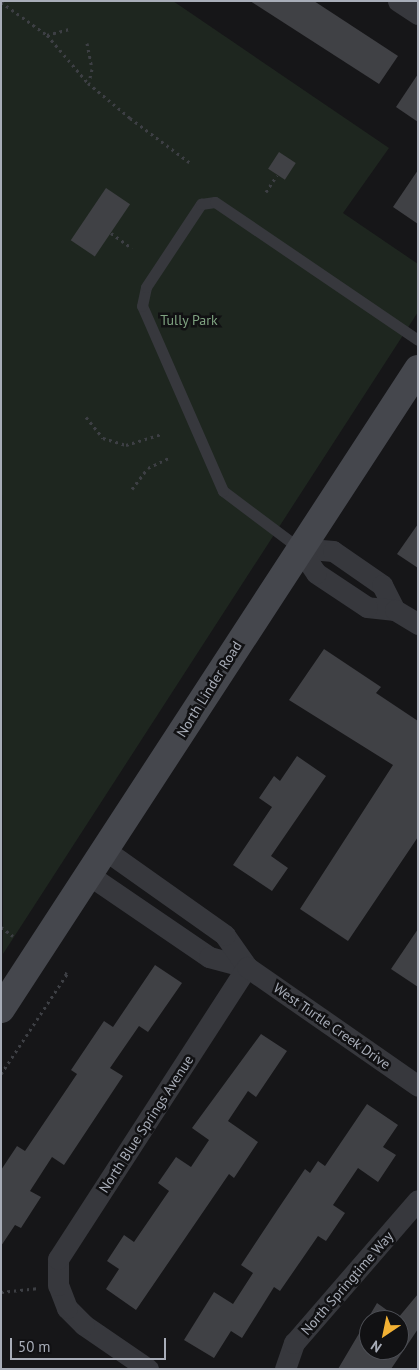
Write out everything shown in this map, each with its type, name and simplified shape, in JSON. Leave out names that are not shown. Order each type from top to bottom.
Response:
[{"type":"main road","name":"North Linder Road","points":[[1,1009],[106,850],[299,548],[418,369]]},
{"type":"street","points":[[398,1],[418,14]]},
{"type":"street","points":[[299,548],[316,574],[367,607],[395,610],[418,624]]},
{"type":"street","points":[[299,548],[333,551],[382,585],[395,610]]},
{"type":"street","name":"West Turtle Creek Drive","points":[[106,850],[225,935],[247,967]]},
{"type":"street","name":"West Turtle Creek Drive","points":[[89,875],[209,957],[247,967],[418,1086]]},
{"type":"street","name":"North Blue Springs Avenue","points":[[58,1284],[58,1259],[247,967]]},
{"type":"street","name":"North Springtime Way","points":[[285,1369],[294,1343],[418,1200]]},
{"type":"street","points":[[58,1284],[67,1308],[84,1325],[148,1369]]},
{"type":"lane","points":[[299,548],[223,492],[142,306],[146,287],[201,204],[216,202],[418,340]]},
{"type":"path","points":[[1,2],[47,35],[88,83],[188,162]]},
{"type":"path","points":[[47,35],[69,29]]},
{"type":"path","points":[[87,43],[92,69],[88,83]]},
{"type":"path","points":[[266,192],[277,174]]},
{"type":"path","points":[[111,233],[132,248]]},
{"type":"path","points":[[86,417],[103,438],[126,445],[161,434]]},
{"type":"path","points":[[132,489],[148,468],[171,457]]},
{"type":"path","points":[[1,927],[13,936]]},
{"type":"path","points":[[1,1074],[67,974],[64,972]]},
{"type":"path","points":[[1,1292],[58,1284]]},
{"type":"green space","name":"Tully Park","points":[[1,1],[173,1],[389,148],[343,213],[418,264],[418,312],[3,954]]},
{"type":"building","points":[[250,1],[314,1],[398,56],[379,84]]},
{"type":"building","points":[[418,74],[418,122],[396,107]]},
{"type":"building","points":[[279,152],[296,163],[285,180],[268,169]]},
{"type":"building","points":[[418,170],[418,224],[393,207]]},
{"type":"building","points":[[106,188],[130,204],[95,256],[71,240]]},
{"type":"building","points":[[418,524],[418,568],[397,554]]},
{"type":"building","points":[[324,649],[381,687],[376,693],[418,721],[418,837],[348,941],[300,909],[393,765],[289,700]]},
{"type":"building","points":[[297,756],[326,776],[271,856],[288,868],[272,891],[233,865],[272,807],[259,798],[274,776],[280,781]]},
{"type":"building","points":[[418,929],[418,987],[391,969]]},
{"type":"building","points":[[155,965],[182,983],[148,1032],[139,1026],[110,1068],[123,1076],[64,1165],[52,1157],[30,1191],[41,1197],[21,1228],[15,1225],[1,1246],[1,1170],[17,1146],[25,1151],[77,1074],[71,1070],[104,1021],[113,1027]]},
{"type":"building","points":[[261,1034],[287,1051],[256,1097],[248,1091],[228,1121],[258,1142],[234,1178],[229,1174],[136,1310],[106,1289],[119,1269],[107,1261],[124,1235],[134,1242],[169,1191],[158,1183],[176,1157],[191,1167],[209,1140],[192,1128]]},
{"type":"building","points":[[367,1104],[398,1125],[383,1147],[396,1155],[378,1182],[358,1168],[333,1205],[345,1213],[326,1241],[318,1236],[280,1291],[274,1287],[242,1338],[231,1331],[214,1358],[184,1340],[214,1292],[233,1304],[253,1273],[241,1265],[278,1209],[305,1169],[310,1173],[318,1161],[325,1166]]},
{"type":"building","points":[[418,1294],[418,1329],[409,1342],[409,1310],[405,1310]]},
{"type":"building","points":[[377,1303],[387,1310],[373,1310]]},
{"type":"building","points":[[359,1333],[359,1360],[397,1360],[391,1369],[338,1369]]}]
